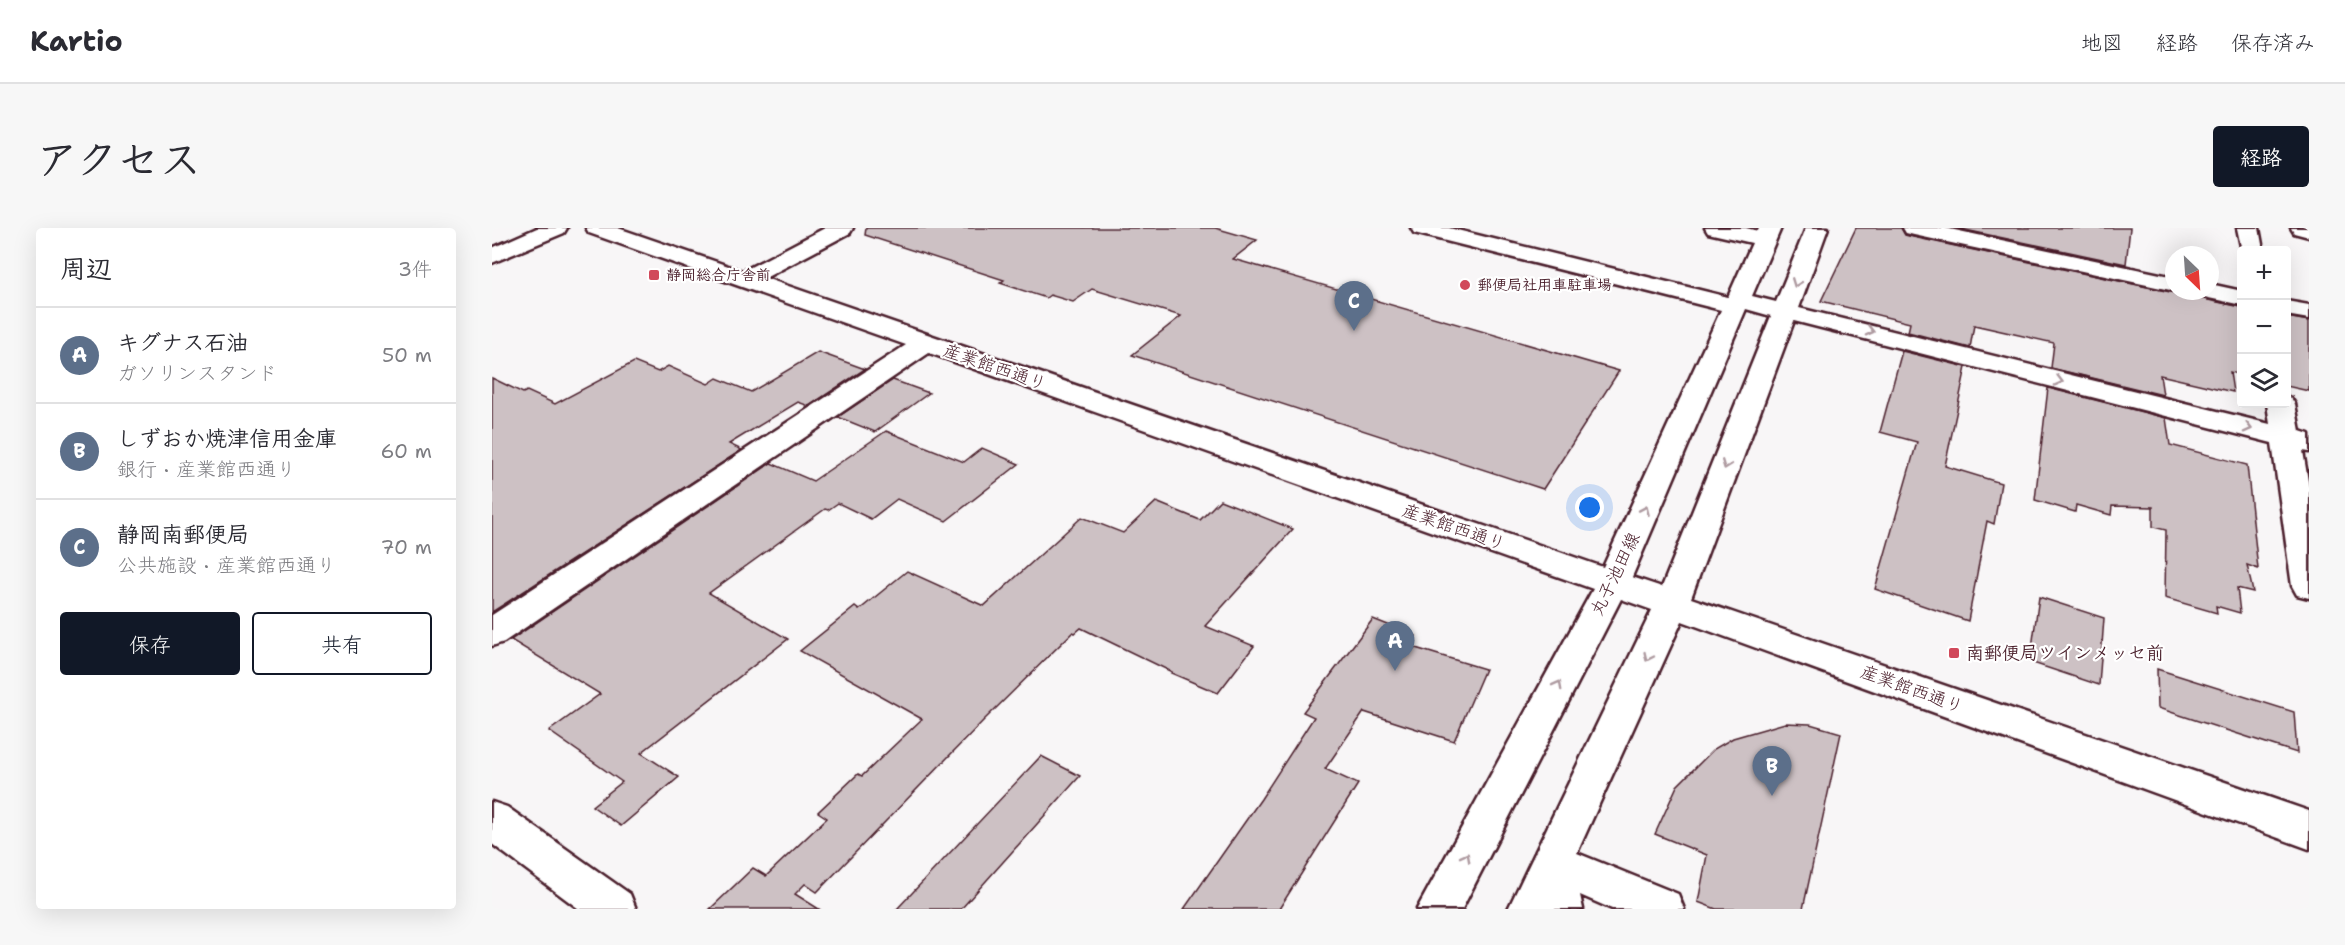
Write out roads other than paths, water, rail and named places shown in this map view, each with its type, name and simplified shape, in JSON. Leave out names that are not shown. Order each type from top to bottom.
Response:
[{"type":"street","points":[[492,256],[556,228]]},
{"type":"street","name":"産業館西通り","points":[[597,228],[1613,583],[2309,830]]},
{"type":"street","points":[[746,279],[842,228]]},
{"type":"street","points":[[1422,228],[1737,303],[1813,317],[2298,440]]},
{"type":"street","points":[[1716,228],[1767,233]]},
{"type":"street","points":[[1530,909],[1672,604],[1816,228]]},
{"type":"street","points":[[1914,228],[2165,282]]},
{"type":"street","points":[[2248,228],[2251,246]]},
{"type":"street","points":[[2302,228],[2309,230]]},
{"type":"street","name":"丸子池田線","points":[[1439,909],[1613,583],[1767,233]]},
{"type":"street","points":[[2219,293],[2237,297]]},
{"type":"street","points":[[2291,309],[2309,312]]},
{"type":"street","points":[[492,633],[927,343]]},
{"type":"street","points":[[2283,408],[2298,440],[2309,586]]},
{"type":"street","points":[[492,820],[614,909]]},
{"type":"street","points":[[1553,863],[1561,909]]},
{"type":"street","points":[[1553,863],[1662,909]]},
{"type":"place","name":"静岡総合庁舎前","points":[[654,275]]},
{"type":"place","name":"郵便局社用車駐車場","points":[[1465,285]]},
{"type":"place","name":"静岡南郵便局","points":[[1354,331]]},
{"type":"place","name":"南郵便局ツインメッセ前","points":[[1954,653]]},
{"type":"place","name":"キグナス石油","points":[[1395,671]]},
{"type":"place","name":"しずおか焼津信用金庫","points":[[1772,796]]}]
